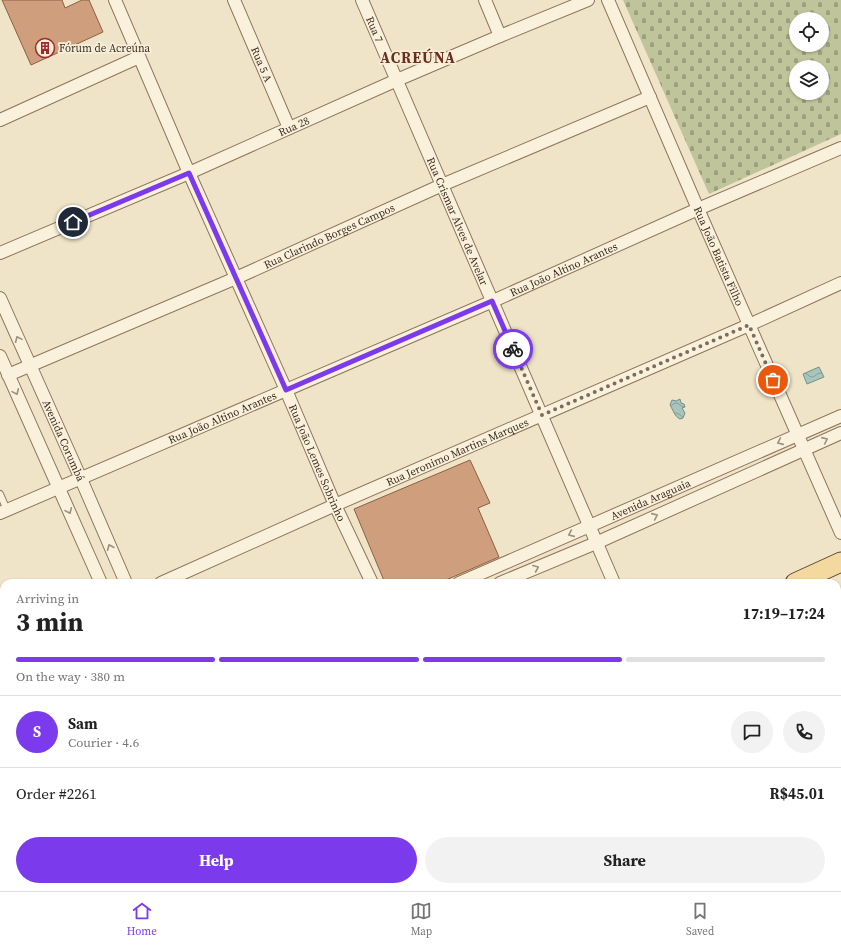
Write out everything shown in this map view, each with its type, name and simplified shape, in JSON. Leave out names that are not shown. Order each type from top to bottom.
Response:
[{"type":"main road","points":[[804,579],[841,562]]},
{"type":"street","name":"Rua João Lemes Sobrinho","points":[[115,0],[189,173],[286,390],[335,505],[370,579]]},
{"type":"street","name":"Rua 5 A","points":[[234,0],[290,128]]},
{"type":"street","name":"Rua 7","points":[[362,0],[397,80]]},
{"type":"street","points":[[485,0],[500,36]]},
{"type":"street","name":"Rua 28","points":[[0,253],[189,173],[397,80],[588,0]]},
{"type":"street","name":"Rua João Batista Filho","points":[[608,0],[698,209],[841,533]]},
{"type":"street","points":[[0,120],[139,57]]},
{"type":"street","name":"Rua Crismar Alves de Avelar","points":[[397,80],[612,579]]},
{"type":"street","name":"Rua Clarindo Borges Campos","points":[[8,375],[236,278],[442,185],[650,97]]},
{"type":"street","name":"Rua João Altino Arantes","points":[[4,512],[841,148]]},
{"type":"street","name":"Rua Jeronimo Martins Marques","points":[[170,579],[335,505],[749,325],[841,283]]},
{"type":"street","name":"Avenida Corumbá","points":[[0,298],[124,579]]},
{"type":"street","points":[[0,356],[99,579]]},
{"type":"street","name":"Avenida Araguaia","points":[[468,579],[841,416]]},
{"type":"street","name":"Avenida Araguaia","points":[[510,579],[596,543],[841,433]]},
{"type":"street","points":[[694,480],[702,496]]},
{"type":"street","points":[[487,571],[491,579]]},
{"type":"lane","points":[[0,494],[4,512]]},
{"type":"green space","points":[[623,0],[841,0],[841,134],[709,194]]},
{"type":"water","points":[[819,367],[824,377],[807,384],[803,374]]},
{"type":"water","points":[[680,399],[681,403],[684,404],[685,407],[682,408],[685,413],[683,418],[680,419],[675,415],[670,405],[672,400],[676,401]]},
{"type":"building","name":"Fórum de Acreúna","points":[[2,0],[62,0],[65,8],[82,0],[89,0],[103,32],[31,65]]},
{"type":"building","points":[[470,460],[490,503],[478,508],[499,557],[448,579],[383,579],[354,509]]},
{"type":"way so far","points":[[513,349],[542,415],[749,325],[773,380]]},
{"type":"place","name":"Fórum de Acreúna","points":[[45,48]]},
{"type":"district","name":"ACREÚNA","points":[[418,58]]},
{"type":"route","points":[[73,222],[189,173],[286,390],[492,301],[513,349]]}]
